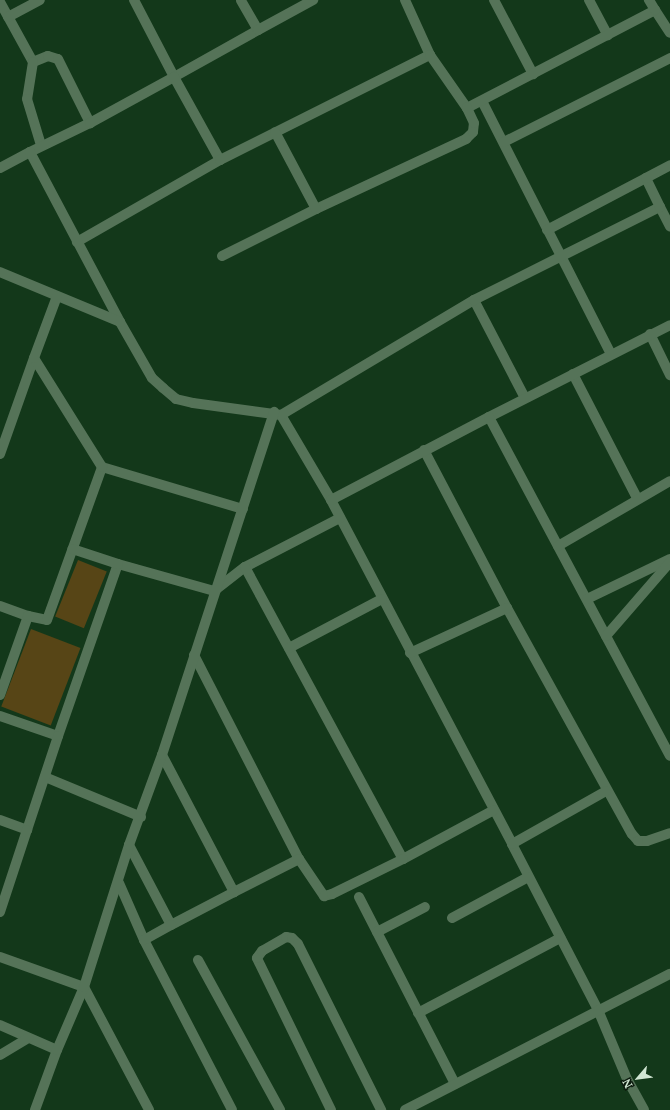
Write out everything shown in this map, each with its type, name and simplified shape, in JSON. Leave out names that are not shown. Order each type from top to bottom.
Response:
[{"type":"street","points":[[8,17],[40,0]]},
{"type":"street","points":[[134,0],[174,77],[220,160]]},
{"type":"street","points":[[241,0],[258,30]]},
{"type":"street","points":[[0,168],[41,145],[90,123],[313,0]]},
{"type":"street","points":[[222,256],[316,209],[466,138],[473,132],[474,123],[467,108],[430,55],[405,0]]},
{"type":"street","points":[[494,0],[532,74]]},
{"type":"street","points":[[589,0],[608,35]]},
{"type":"street","points":[[649,0],[670,33]]},
{"type":"street","points":[[0,2],[33,62],[28,109],[41,145]]},
{"type":"street","points":[[467,108],[655,10]]},
{"type":"street","points":[[77,242],[220,160],[430,55]]},
{"type":"street","points":[[33,62],[48,56],[58,59],[90,123]]},
{"type":"street","points":[[504,142],[670,58]]},
{"type":"street","points":[[482,101],[504,142],[559,256],[611,354]]},
{"type":"street","points":[[275,132],[316,209]]},
{"type":"street","points":[[30,152],[120,322],[152,378],[176,399],[278,414],[474,300],[660,206]]},
{"type":"street","points":[[547,230],[670,165]]},
{"type":"street","points":[[646,178],[670,227]]},
{"type":"street","points":[[0,272],[120,322]]},
{"type":"street","points":[[0,454],[57,296]]},
{"type":"street","points":[[474,300],[525,398]]},
{"type":"street","points":[[331,500],[424,450],[670,324]]},
{"type":"street","points":[[650,334],[670,375]]},
{"type":"street","points":[[34,358],[102,467],[243,509]]},
{"type":"street","points":[[574,374],[637,498]]},
{"type":"street","points":[[278,414],[331,500],[410,653],[512,844],[598,1010],[627,1079],[644,1110]]},
{"type":"street","points":[[35,1110],[57,1050],[84,987],[119,883],[129,845],[141,817],[162,755],[214,590],[278,414]]},
{"type":"street","points":[[489,417],[670,756]]},
{"type":"street","points":[[424,450],[606,791],[638,841],[647,841],[670,832]]},
{"type":"street","points":[[0,606],[28,616],[47,620],[102,467]]},
{"type":"street","points":[[558,546],[637,498],[670,481]]},
{"type":"street","points":[[214,590],[245,567],[340,518]]},
{"type":"street","points":[[72,549],[118,564],[214,590]]},
{"type":"street","points":[[587,599],[670,559]]},
{"type":"street","points":[[606,636],[670,562]]},
{"type":"street","points":[[0,912],[58,736],[118,564]]},
{"type":"street","points":[[245,567],[403,860]]},
{"type":"street","points":[[289,648],[382,599]]},
{"type":"street","points":[[410,653],[507,608]]},
{"type":"street","points":[[0,695],[28,616]]},
{"type":"street","points":[[194,655],[299,859],[316,888],[324,896],[332,894],[403,860],[494,810]]},
{"type":"street","points":[[0,716],[58,736]]},
{"type":"street","points":[[162,755],[234,892]]},
{"type":"street","points":[[45,777],[141,817]]},
{"type":"street","points":[[512,844],[606,791]]},
{"type":"street","points":[[0,820],[27,830]]},
{"type":"street","points":[[129,845],[171,924]]},
{"type":"street","points":[[144,940],[171,924],[299,859]]},
{"type":"street","points":[[452,918],[528,877]]},
{"type":"street","points":[[119,883],[144,940],[232,1110]]},
{"type":"street","points":[[359,897],[455,1084]]},
{"type":"street","points":[[377,932],[425,907]]},
{"type":"street","points":[[331,1110],[257,958],[262,951],[286,937],[292,938],[298,944],[381,1110]]},
{"type":"street","points":[[418,1013],[560,938]]},
{"type":"street","points":[[0,957],[84,987],[149,1110]]},
{"type":"street","points":[[198,960],[280,1110]]},
{"type":"street","points":[[410,1109],[455,1084],[670,974]]},
{"type":"street","points":[[0,1025],[57,1050]]},
{"type":"street","points":[[0,1055],[28,1038]]},
{"type":"shaded area","points":[[78,560],[107,572],[84,628],[55,617]]},
{"type":"shaded area","points":[[31,629],[80,648],[51,725],[1,706]]}]
